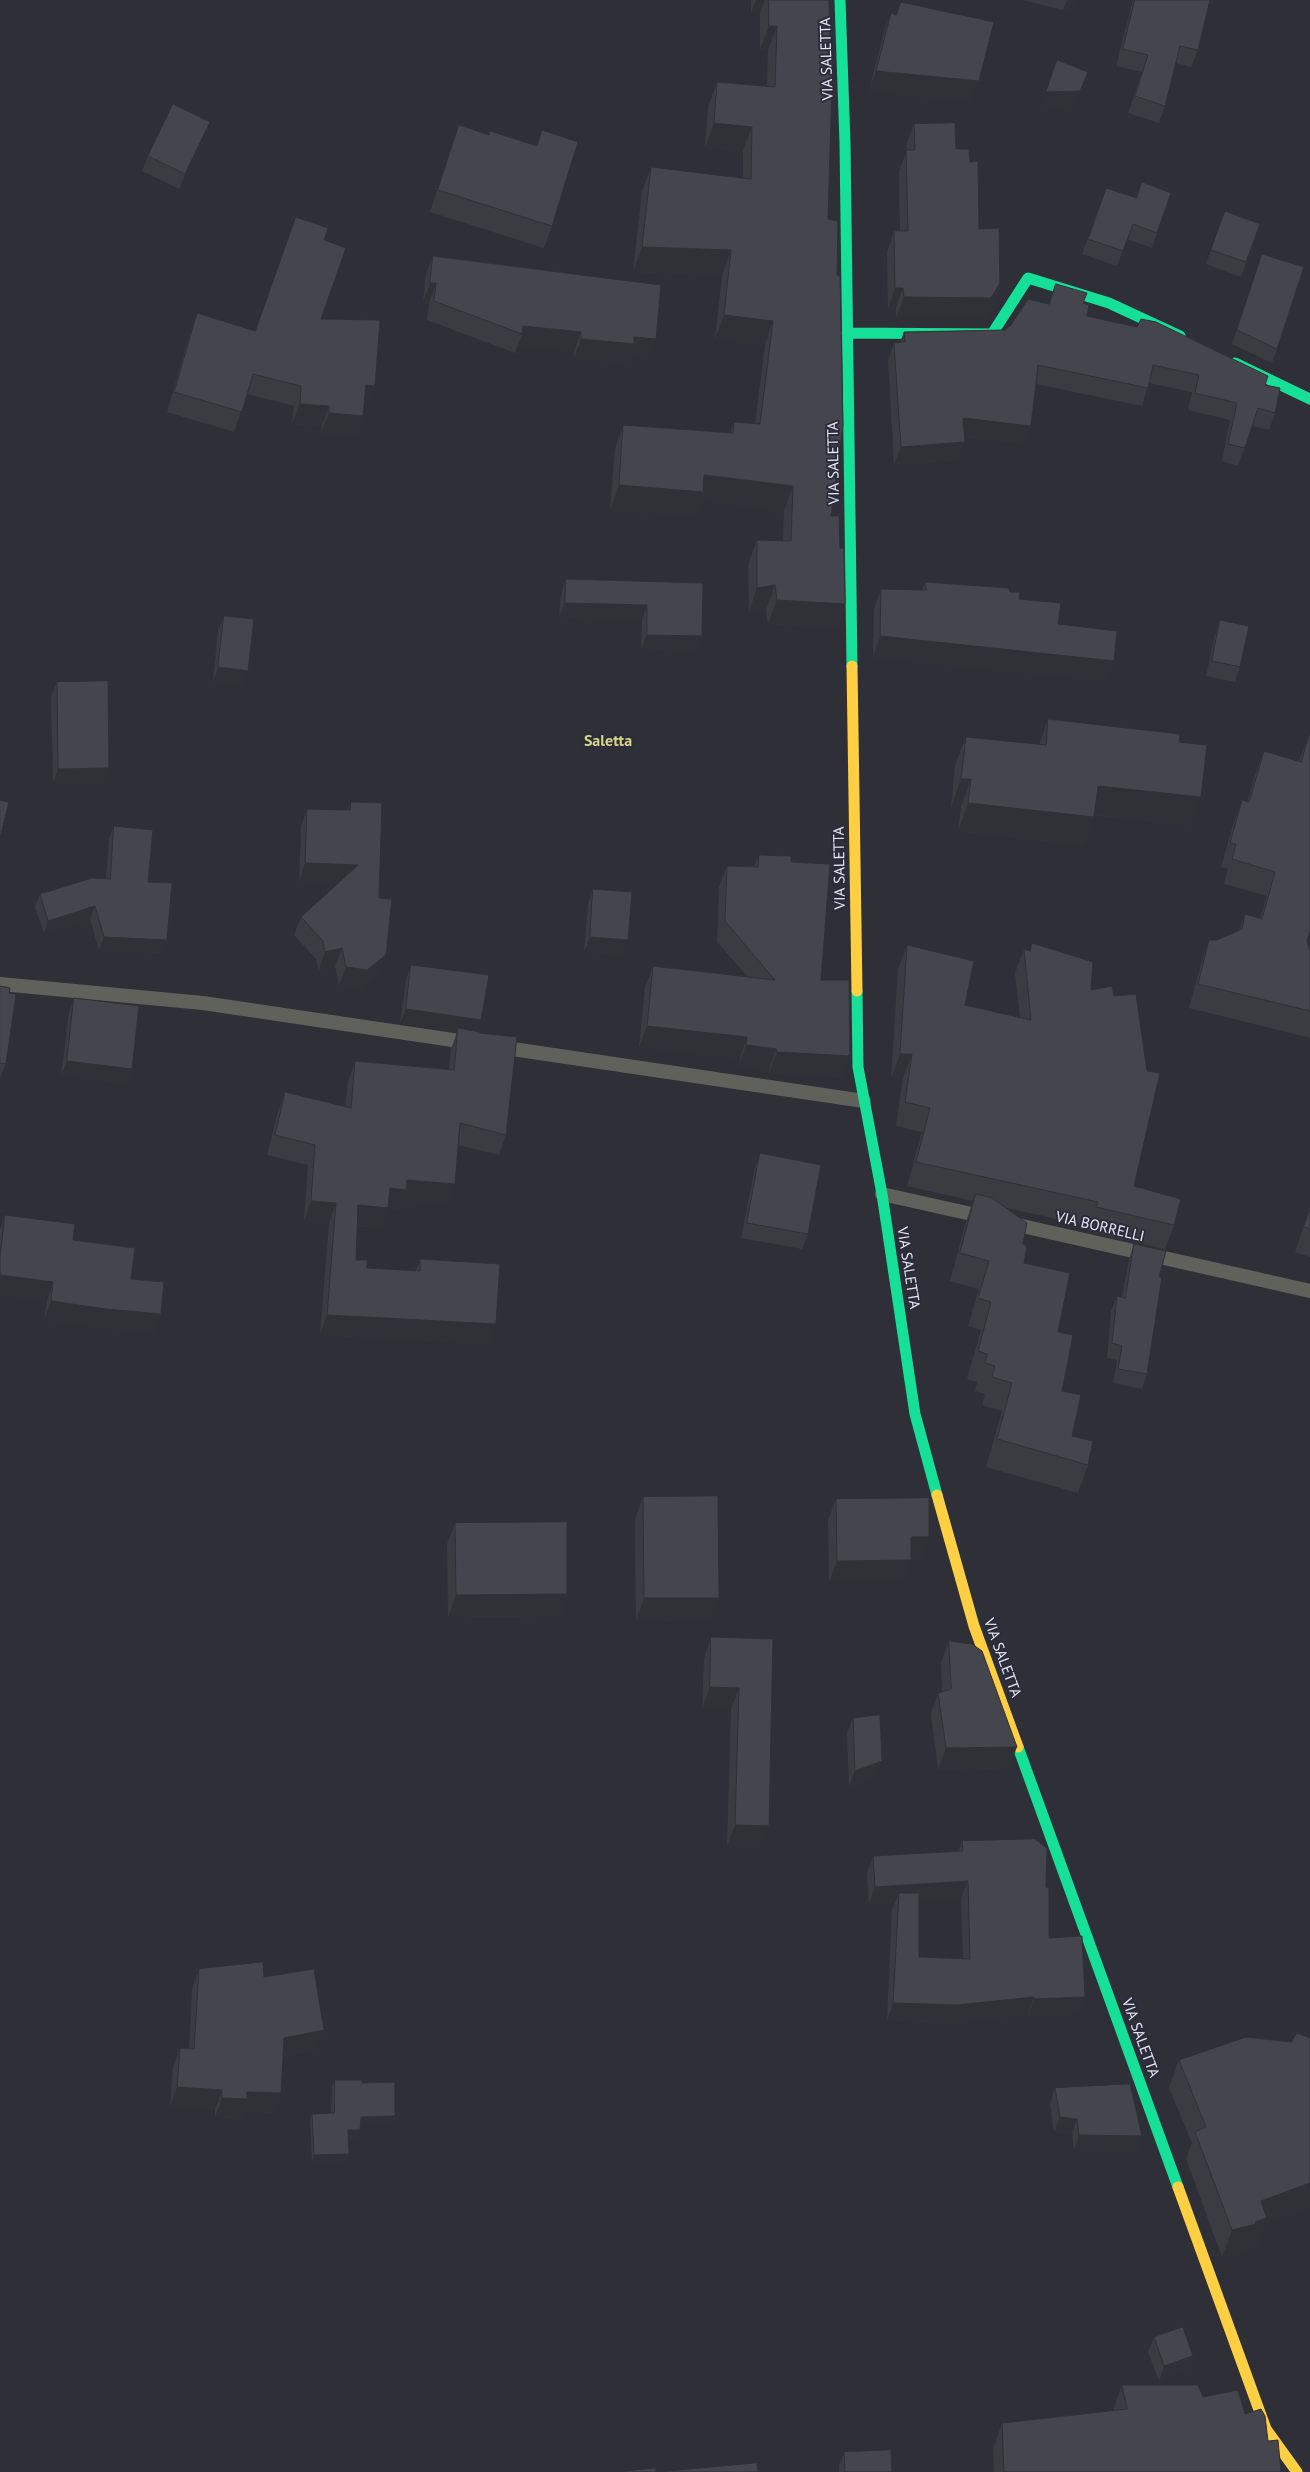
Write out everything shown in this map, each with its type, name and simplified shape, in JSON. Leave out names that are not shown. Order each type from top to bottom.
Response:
[{"type":"street","name":"VIA SALETTA","points":[[840,0],[858,1066],[882,1194],[915,1414],[974,1626],[1266,2429],[1297,2472]]},
{"type":"street","points":[[847,333],[992,334],[1028,278],[1109,303],[1194,343]]},
{"type":"street","points":[[1220,356],[1310,399]]},
{"type":"lane","points":[[0,984],[204,1003],[864,1100]]},
{"type":"lane","name":"VIA BORRELLI","points":[[882,1194],[1310,1291]]},
{"type":"building","points":[[769,0],[829,0],[830,50],[833,50],[828,219],[838,221],[837,275],[840,276],[843,425],[831,516],[839,516],[840,548],[844,548],[845,604],[777,600],[775,585],[757,588],[757,540],[791,541],[793,486],[704,475],[703,492],[619,485],[623,425],[733,433],[734,422],[760,424],[773,321],[724,315],[731,250],[642,247],[651,167],[751,179],[752,127],[714,123],[717,82],[775,87],[777,26],[769,26]]},
{"type":"building","points":[[1135,0],[1210,0],[1198,50],[1180,46],[1165,106],[1135,96],[1148,55],[1123,49]]},
{"type":"building","points":[[901,2],[994,22],[979,81],[876,71],[891,13],[896,15]]},
{"type":"building","points":[[1057,60],[1088,72],[1080,91],[1046,92]]},
{"type":"building","points":[[173,104],[210,122],[185,174],[148,156]]},
{"type":"building","points":[[955,123],[956,149],[969,149],[970,162],[978,161],[979,229],[999,228],[1000,283],[991,298],[904,297],[903,288],[895,288],[894,231],[908,231],[906,150],[915,150],[914,124]]},
{"type":"building","points":[[459,125],[489,135],[490,131],[537,146],[542,130],[578,142],[552,226],[438,190]]},
{"type":"building","points":[[1142,182],[1171,193],[1157,233],[1133,224],[1123,251],[1088,239],[1106,188],[1136,198]]},
{"type":"building","points":[[1225,211],[1260,224],[1246,262],[1211,250]]},
{"type":"building","points":[[296,217],[328,228],[324,240],[346,248],[321,319],[380,320],[375,386],[366,385],[363,416],[329,413],[329,406],[300,404],[301,386],[253,374],[242,412],[174,392],[197,313],[255,331]]},
{"type":"building","points":[[1262,254],[1304,267],[1277,349],[1237,330]]},
{"type":"building","points":[[433,256],[661,285],[656,339],[634,337],[634,344],[581,339],[581,332],[523,326],[522,334],[434,301],[436,283],[430,283]]},
{"type":"building","points":[[1056,284],[1087,293],[1083,303],[1089,305],[1087,316],[1137,327],[1141,319],[1156,322],[1268,376],[1265,385],[1280,388],[1275,413],[1258,408],[1245,448],[1228,444],[1237,403],[1195,393],[1199,375],[1153,365],[1148,388],[1038,365],[1031,426],[963,418],[965,442],[901,447],[894,343],[905,342],[904,332],[1005,330],[1011,325],[1028,299],[1049,304]]},
{"type":"building","points":[[566,579],[703,583],[702,636],[647,635],[647,605],[565,603]]},
{"type":"building","points":[[925,582],[1009,588],[1010,592],[1020,592],[1019,599],[1061,603],[1058,624],[1117,631],[1114,661],[880,636],[881,589],[926,590]]},
{"type":"building","points":[[224,616],[254,619],[248,671],[218,667]]},
{"type":"building","points":[[1220,620],[1249,626],[1240,667],[1212,661]]},
{"type":"building","points":[[108,681],[109,768],[58,769],[57,682]]},
{"type":"building","points":[[1048,719],[1180,734],[1179,742],[1207,745],[1201,797],[1098,786],[1094,817],[968,803],[971,779],[961,779],[966,737],[1046,745]]},
{"type":"building","points":[[1310,731],[1310,931],[1307,941],[1310,952],[1310,1011],[1198,984],[1209,940],[1217,940],[1242,929],[1245,914],[1262,919],[1275,872],[1232,859],[1236,844],[1230,843],[1242,800],[1249,802],[1264,751],[1301,762]]},
{"type":"building","points":[[0,800],[9,802],[0,838]]},
{"type":"building","points":[[351,802],[382,803],[379,898],[392,899],[386,955],[367,970],[346,967],[342,948],[325,952],[323,941],[301,917],[358,865],[305,863],[307,809],[350,810]]},
{"type":"building","points":[[114,826],[153,830],[148,882],[172,883],[167,940],[104,937],[95,906],[48,921],[40,894],[92,878],[110,879]]},
{"type":"building","points":[[759,855],[791,856],[791,862],[830,864],[821,980],[849,980],[850,1056],[777,1052],[776,1049],[746,1045],[747,1037],[647,1026],[653,966],[775,980],[725,921],[727,866],[758,867]]},
{"type":"building","points":[[593,889],[632,892],[628,940],[590,937]]},
{"type":"building","points":[[1032,943],[1093,962],[1091,990],[1112,986],[1114,996],[1136,994],[1147,1071],[1160,1073],[1134,1186],[1181,1199],[1174,1225],[1096,1207],[1098,1202],[916,1162],[930,1108],[905,1102],[912,1054],[900,1054],[907,945],[974,961],[965,1005],[1031,1020],[1024,949],[1030,951]]},
{"type":"building","points":[[411,965],[489,975],[481,1020],[406,1009]]},
{"type":"building","points":[[0,986],[10,988],[9,993],[16,994],[6,1064],[0,1063]]},
{"type":"building","points":[[74,998],[139,1006],[132,1069],[67,1061]]},
{"type":"building","points":[[458,1028],[480,1033],[517,1037],[506,1135],[460,1123],[455,1184],[407,1180],[406,1190],[390,1188],[388,1208],[358,1205],[356,1260],[367,1260],[367,1268],[420,1271],[420,1259],[500,1264],[496,1324],[327,1315],[336,1203],[311,1201],[315,1145],[275,1135],[285,1092],[351,1108],[355,1061],[454,1070]]},
{"type":"building","points":[[760,1153],[821,1165],[808,1234],[747,1223]]},
{"type":"building","points":[[976,1194],[992,1198],[1027,1223],[1023,1244],[1027,1246],[1024,1263],[1070,1273],[1058,1332],[1073,1335],[1062,1391],[1081,1395],[1072,1436],[1093,1441],[1088,1465],[997,1439],[1012,1383],[992,1377],[995,1366],[985,1363],[987,1354],[978,1351],[991,1302],[978,1298],[989,1261],[960,1253]]},
{"type":"building","points":[[1310,1209],[1310,1229],[1304,1227]]},
{"type":"building","points":[[5,1215],[75,1224],[73,1240],[135,1248],[131,1279],[164,1282],[161,1314],[51,1301],[53,1282],[0,1275]]},
{"type":"building","points":[[1134,1244],[1166,1251],[1159,1277],[1162,1277],[1147,1374],[1118,1369],[1122,1346],[1112,1343],[1117,1296],[1125,1298]]},
{"type":"building","points":[[718,1496],[719,1598],[644,1598],[643,1497]]},
{"type":"building","points":[[929,1498],[929,1537],[911,1537],[911,1560],[837,1561],[836,1499]]},
{"type":"building","points":[[567,1522],[567,1594],[456,1595],[455,1523]]},
{"type":"building","points":[[711,1637],[773,1639],[769,1826],[735,1825],[739,1688],[710,1687]]},
{"type":"building","points":[[949,1641],[972,1644],[982,1651],[1017,1747],[946,1748],[938,1693],[951,1689]]},
{"type":"building","points":[[880,1715],[882,1761],[855,1771],[853,1718]]},
{"type":"building","points":[[1035,1839],[1047,1848],[1046,1887],[1049,1888],[1049,1938],[1082,1936],[1085,1997],[1034,1999],[1034,1997],[957,2005],[893,2003],[899,1893],[919,1893],[919,1957],[970,1959],[968,1881],[875,1887],[873,1856],[963,1851],[962,1841]]},
{"type":"building","points":[[263,1962],[264,1977],[314,1969],[324,2030],[284,2038],[281,2093],[247,2092],[247,2099],[222,2098],[222,2090],[177,2087],[180,2048],[194,2049],[199,1969]]},
{"type":"building","points":[[1297,2033],[1310,2038],[1310,2183],[1261,2201],[1267,2218],[1255,2222],[1256,2224],[1232,2230],[1195,2132],[1206,2127],[1179,2060],[1246,2037],[1291,2042]]},
{"type":"building","points":[[335,2080],[362,2080],[362,2083],[395,2082],[395,2116],[361,2117],[360,2130],[348,2130],[349,2154],[314,2155],[312,2114],[334,2113]]},
{"type":"building","points":[[1130,2084],[1142,2136],[1079,2135],[1077,2119],[1060,2117],[1055,2088]]},
{"type":"building","points":[[1183,2327],[1193,2356],[1164,2366],[1154,2337]]},
{"type":"building","points":[[1122,2385],[1198,2385],[1203,2397],[1238,2390],[1245,2414],[1261,2409],[1265,2416],[1268,2441],[1278,2440],[1281,2472],[1004,2472],[1002,2423],[1127,2409]]},
{"type":"building","points":[[891,2450],[892,2472],[845,2472],[844,2452]]},
{"type":"building","points":[[757,2463],[758,2472],[657,2472]]},
{"type":"building","points":[[656,2468],[656,2472],[618,2472]]},
{"type":"traffic: fast","points":[[840,0],[845,143],[852,666]]},
{"type":"traffic: fast","points":[[847,333],[992,334],[1028,278],[1109,303],[1180,336]]},
{"type":"traffic: fast","points":[[1235,363],[1310,399]]},
{"type":"traffic: fast","points":[[857,991],[858,1067],[882,1194],[915,1414],[937,1495]]},
{"type":"traffic: fast","points":[[1018,1747],[1178,2187]]},
{"type":"traffic: slow","points":[[852,666],[857,991]]},
{"type":"traffic: slow","points":[[937,1495],[974,1626],[1018,1747]]},
{"type":"traffic: slow","points":[[1178,2187],[1266,2429],[1297,2472]]},
{"type":"district","name":"Saletta","points":[[608,741]]}]
